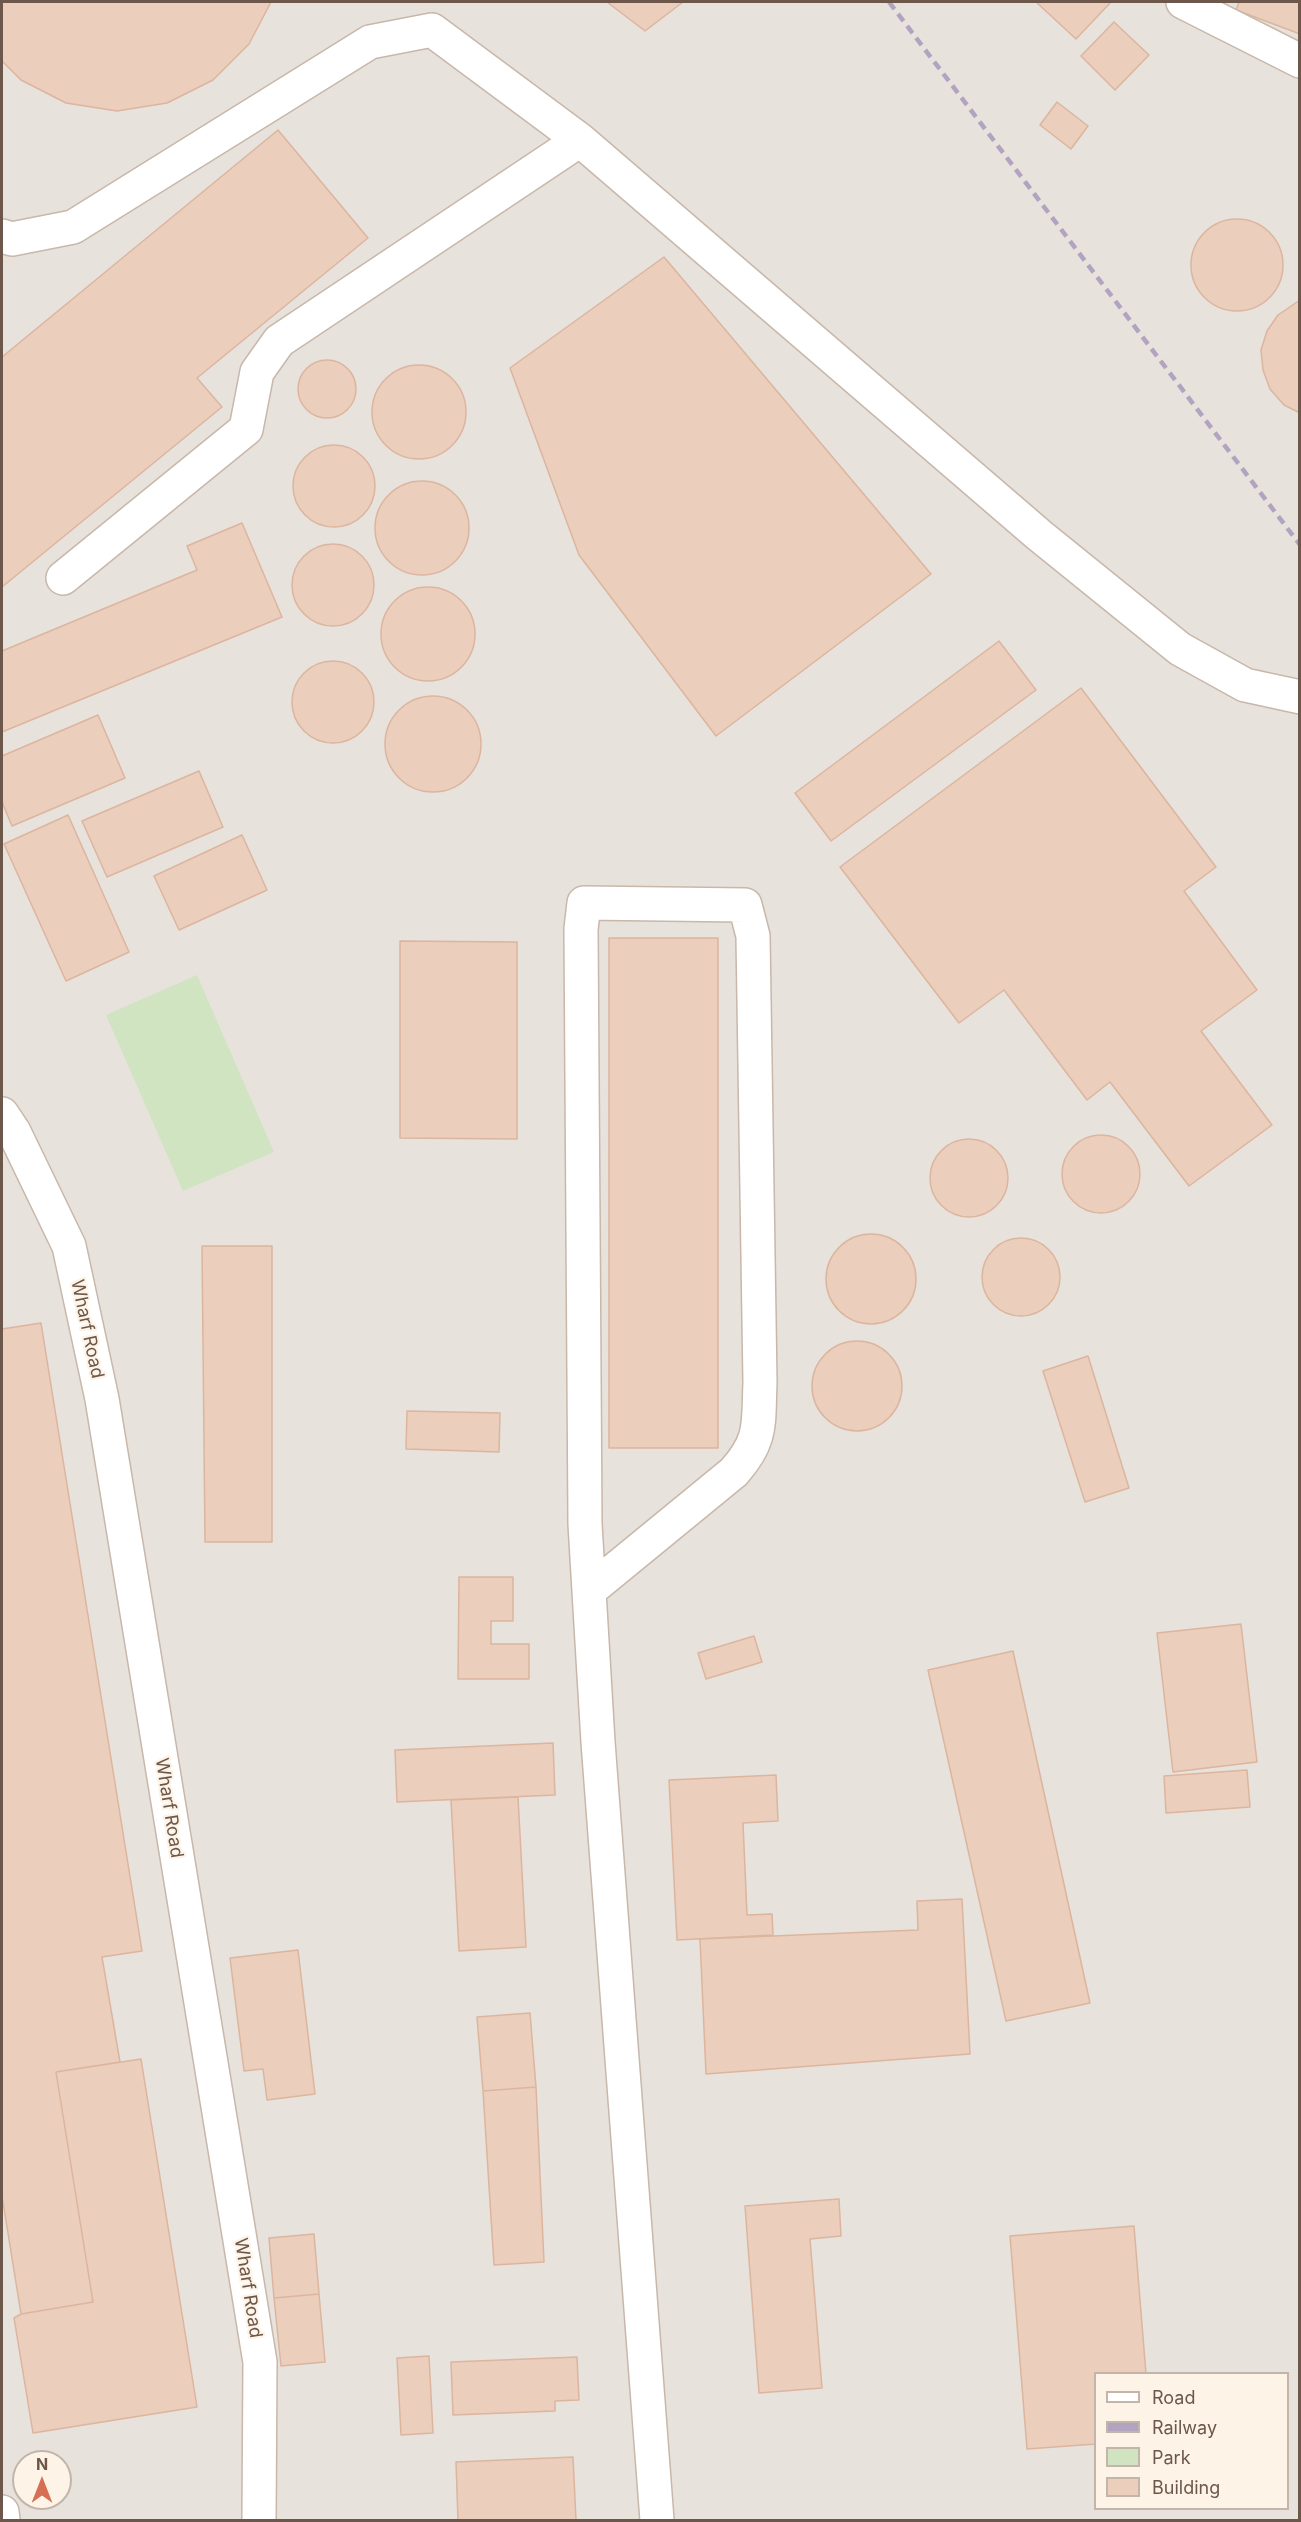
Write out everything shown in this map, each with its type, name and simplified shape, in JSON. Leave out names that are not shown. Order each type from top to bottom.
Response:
[{"type":"street","points":[[1183,2],[1299,61]]},
{"type":"street","points":[[2,236],[12,239],[73,227],[370,42],[432,30],[580,140],[1039,536],[1180,650],[1245,685],[1299,697]]},
{"type":"street","points":[[63,578],[246,429],[257,372],[279,341],[580,140]]},
{"type":"street","points":[[590,1590],[734,1472],[749,1455],[758,1438],[760,1383],[753,936],[745,905],[584,903],[581,941],[585,1512],[598,1742],[657,2520]]},
{"type":"street","name":"Wharf Road","points":[[2,1114],[14,1132],[69,1246],[102,1399],[260,2362],[258,2520]]},
{"type":"street","points":[[2,2512],[3,2520]]},
{"type":"shaded area","points":[[2,2],[1299,2],[1299,2520],[2,2520]]},
{"type":"green space","points":[[197,975],[274,1152],[183,1191],[106,1015]]},
{"type":"building","points":[[2,2],[271,2],[249,44],[213,80],[167,103],[117,111],[66,103],[21,80],[2,61]]},
{"type":"building","points":[[607,2],[683,2],[645,31]]},
{"type":"building","points":[[1036,2],[1111,2],[1076,39]]},
{"type":"building","points":[[1239,2],[1300,2],[1300,34],[1236,10]]},
{"type":"building","points":[[1114,22],[1149,55],[1115,90],[1081,56]]},
{"type":"building","points":[[1057,102],[1088,126],[1071,149],[1040,125]]},
{"type":"building","points":[[278,130],[368,238],[197,378],[222,407],[2,587],[2,357]]},
{"type":"building","points":[[1237,219],[1255,222],[1270,232],[1280,247],[1283,265],[1280,283],[1270,298],[1255,308],[1237,311],[1219,308],[1204,298],[1194,283],[1191,265],[1194,247],[1204,232],[1219,222]]},
{"type":"building","points":[[664,257],[931,574],[716,736],[579,555],[510,368]]},
{"type":"building","points":[[1300,300],[1300,413],[1284,405],[1270,389],[1263,370],[1261,350],[1267,331],[1278,315]]},
{"type":"building","points":[[327,360],[343,365],[351,373],[356,389],[351,405],[343,413],[327,418],[311,413],[303,405],[298,389],[303,373],[311,365]]},
{"type":"building","points":[[410,365],[428,365],[453,378],[463,394],[466,412],[463,430],[453,446],[428,459],[410,459],[385,446],[372,421],[372,403],[385,378]]},
{"type":"building","points":[[326,445],[342,445],[357,452],[368,463],[375,478],[372,502],[363,515],[342,527],[326,527],[311,520],[300,509],[293,494],[293,478],[300,463],[311,452]]},
{"type":"building","points":[[422,481],[440,484],[455,495],[466,510],[469,528],[466,546],[455,561],[440,572],[422,575],[404,572],[389,561],[378,546],[375,528],[378,510],[389,495],[404,484]]},
{"type":"building","points":[[242,523],[282,617],[2,732],[2,651],[197,570],[187,546]]},
{"type":"building","points":[[325,544],[341,544],[356,551],[367,562],[374,577],[371,601],[362,614],[341,626],[325,626],[310,619],[299,608],[292,593],[292,577],[299,562],[310,551]]},
{"type":"building","points":[[428,587],[446,591],[461,601],[471,616],[475,634],[471,652],[461,667],[446,677],[428,681],[410,677],[395,667],[385,652],[381,634],[385,616],[395,601],[410,591]]},
{"type":"building","points":[[999,641],[1036,690],[831,841],[795,793]]},
{"type":"building","points":[[325,661],[341,661],[356,668],[367,679],[374,694],[371,718],[362,731],[341,743],[325,743],[310,736],[299,725],[292,710],[292,694],[299,679],[310,668]]},
{"type":"building","points":[[1081,688],[1216,867],[1184,891],[1257,990],[1201,1031],[1272,1125],[1189,1186],[1110,1082],[1087,1100],[1004,990],[959,1023],[840,867]]},
{"type":"building","points":[[433,696],[451,700],[467,710],[477,726],[481,744],[477,762],[467,778],[451,788],[433,792],[415,788],[399,778],[389,762],[385,744],[389,726],[399,710],[415,700]]},
{"type":"building","points":[[98,715],[125,778],[12,826],[2,802],[2,756]]},
{"type":"building","points":[[199,771],[223,827],[107,877],[82,821]]},
{"type":"building","points":[[68,815],[129,952],[66,981],[4,844]]},
{"type":"building","points":[[242,835],[267,890],[179,930],[154,876]]},
{"type":"building","points":[[609,938],[718,938],[718,1448],[609,1448]]},
{"type":"building","points":[[400,941],[517,942],[517,1139],[400,1138]]},
{"type":"building","points":[[1101,1135],[1116,1138],[1133,1152],[1140,1174],[1137,1189],[1123,1206],[1101,1213],[1086,1210],[1069,1196],[1062,1174],[1065,1159],[1079,1142]]},
{"type":"building","points":[[969,1139],[984,1142],[1001,1156],[1008,1178],[1005,1193],[991,1210],[969,1217],[954,1214],[937,1200],[930,1178],[933,1163],[947,1146]]},
{"type":"building","points":[[871,1234],[888,1238],[903,1247],[912,1262],[916,1279],[912,1296],[903,1311],[888,1320],[871,1324],[854,1320],[839,1311],[830,1296],[826,1279],[830,1262],[839,1247],[854,1238]]},
{"type":"building","points":[[1021,1238],[1036,1241],[1048,1250],[1057,1262],[1060,1277],[1057,1292],[1048,1304],[1036,1313],[1021,1316],[1006,1313],[994,1304],[985,1292],[982,1277],[985,1262],[994,1250],[1006,1241]]},
{"type":"building","points":[[202,1246],[272,1246],[272,1542],[205,1542]]},
{"type":"building","points":[[41,1323],[142,1951],[102,1957],[120,2062],[56,2072],[93,2302],[21,2314],[2,2196],[2,1329]]},
{"type":"building","points":[[857,1341],[874,1345],[889,1354],[898,1369],[902,1386],[898,1403],[889,1418],[874,1427],[857,1431],[840,1427],[825,1418],[816,1403],[812,1386],[816,1369],[825,1354],[840,1345]]},
{"type":"building","points":[[1088,1356],[1129,1488],[1085,1502],[1043,1371]]},
{"type":"building","points":[[407,1411],[500,1413],[499,1452],[406,1449]]},
{"type":"building","points":[[459,1577],[513,1577],[513,1621],[491,1621],[491,1644],[529,1644],[529,1679],[458,1679]]},
{"type":"building","points":[[1241,1624],[1257,1762],[1173,1772],[1157,1633]]},
{"type":"building","points":[[754,1636],[762,1662],[706,1679],[698,1653]]},
{"type":"building","points":[[1013,1651],[1090,2003],[1006,2021],[928,1670]]},
{"type":"building","points":[[553,1743],[555,1795],[397,1802],[395,1750]]},
{"type":"building","points":[[1247,1770],[1250,1807],[1166,1813],[1164,1776]]},
{"type":"building","points":[[776,1775],[778,1821],[743,1823],[747,1915],[772,1914],[773,1935],[677,1940],[669,1780]]},
{"type":"building","points":[[518,1797],[526,1947],[459,1951],[451,1800]]},
{"type":"building","points":[[962,1899],[970,2054],[706,2074],[700,1939],[918,1930],[917,1901]]},
{"type":"building","points":[[298,1950],[315,2094],[267,2100],[263,2069],[244,2071],[230,1958]]},
{"type":"building","points":[[530,2013],[536,2087],[483,2091],[477,2017]]},
{"type":"building","points":[[141,2059],[197,2407],[33,2433],[14,2318],[21,2314],[93,2302],[56,2072]]},
{"type":"building","points":[[536,2087],[544,2262],[494,2265],[483,2091]]},
{"type":"building","points":[[839,2199],[841,2236],[810,2239],[822,2388],[759,2393],[745,2206]]},
{"type":"building","points":[[1134,2226],[1146,2372],[1094,2372],[1094,2444],[1027,2449],[1010,2236]]},
{"type":"building","points":[[314,2234],[319,2294],[274,2298],[269,2238]]},
{"type":"building","points":[[319,2294],[325,2362],[281,2366],[274,2298]]},
{"type":"building","points":[[429,2356],[433,2433],[401,2435],[397,2358]]},
{"type":"building","points":[[577,2357],[579,2400],[555,2401],[555,2411],[453,2415],[451,2362]]},
{"type":"building","points":[[573,2457],[576,2520],[458,2520],[456,2462]]},
{"type":"railway","points":[[889,2],[1300,545]]}]
